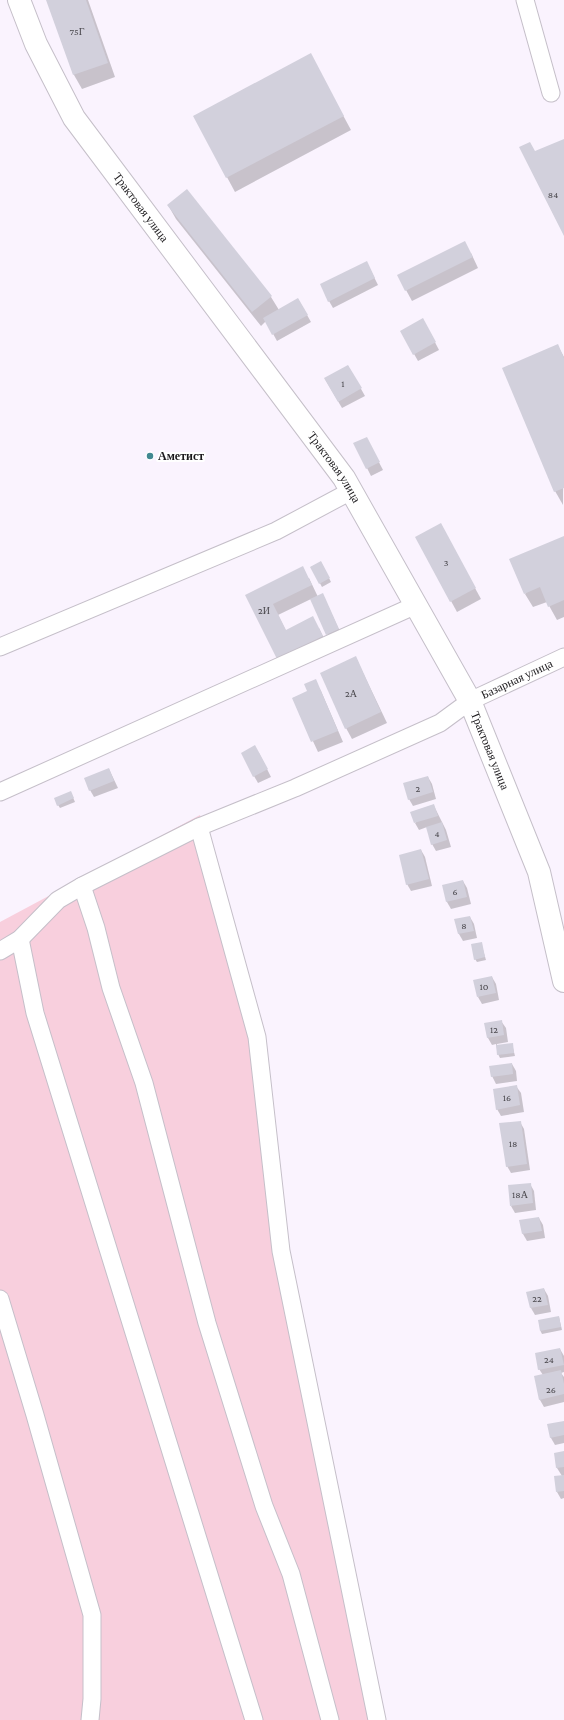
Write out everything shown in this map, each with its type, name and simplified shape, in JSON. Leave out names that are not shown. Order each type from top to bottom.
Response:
[{"type":"main road","name":"Трактовая улица","points":[[19,0],[36,44],[74,118],[344,478],[470,701],[539,872],[564,981]]},
{"type":"street","points":[[525,0],[551,93]]},
{"type":"street","points":[[0,647],[276,531],[351,491]]},
{"type":"street","points":[[0,792],[416,605]]},
{"type":"street","name":"Базарная улица","points":[[0,951],[20,939],[58,900],[82,886],[199,827],[295,788],[440,722],[470,701],[564,657]]},
{"type":"street","points":[[199,827],[257,1037],[281,1251],[377,1720]]},
{"type":"street","points":[[82,886],[96,928],[111,988],[144,1083],[207,1323],[264,1506],[291,1574],[330,1720]]},
{"type":"street","points":[[20,939],[35,1012],[254,1720]]},
{"type":"street","points":[[0,1299],[92,1615],[92,1699],[90,1720]]},
{"type":"shaded area","points":[[200,815],[214,861],[260,1035],[284,1251],[381,1720],[0,1720],[0,922]]},
{"type":"building","points":[[46,0],[86,0],[108,63],[73,75]]},
{"type":"building","points":[[311,53],[344,116],[226,178],[193,116]]},
{"type":"building","points":[[564,139],[564,236],[519,147],[530,142],[535,151]]},
{"type":"building","points":[[187,189],[272,296],[252,312],[167,205]]},
{"type":"building","points":[[465,241],[473,257],[405,291],[397,275]]},
{"type":"building","points":[[367,261],[375,278],[328,302],[320,284]]},
{"type":"building","points":[[298,298],[308,315],[272,335],[263,318]]},
{"type":"building","points":[[423,318],[436,342],[413,355],[400,331]]},
{"type":"building","points":[[558,344],[564,358],[564,488],[554,492],[502,368]]},
{"type":"building","points":[[348,365],[362,388],[338,402],[324,378]]},
{"type":"building","points":[[367,437],[380,462],[366,469],[353,443]]},
{"type":"building","points":[[441,523],[476,588],[450,602],[415,537]]},
{"type":"building","points":[[564,536],[564,600],[548,607],[540,587],[524,594],[509,559]]},
{"type":"building","points":[[321,561],[330,578],[319,584],[310,567]]},
{"type":"building","points":[[303,566],[312,585],[273,604],[286,630],[313,616],[323,636],[277,659],[245,595]]},
{"type":"building","points":[[323,593],[339,629],[326,635],[310,599]]},
{"type":"building","points":[[356,656],[381,712],[345,729],[320,673]]},
{"type":"building","points":[[316,679],[338,731],[311,742],[292,698],[307,691],[304,684]]},
{"type":"building","points":[[255,745],[268,769],[253,777],[241,753]]},
{"type":"building","points":[[109,768],[114,781],[89,791],[84,778]]},
{"type":"building","points":[[428,776],[433,792],[408,800],[403,783]]},
{"type":"building","points":[[71,791],[74,798],[57,806],[54,798]]},
{"type":"building","points":[[434,804],[438,816],[414,823],[410,812]]},
{"type":"building","points":[[442,822],[447,840],[431,845],[426,827]]},
{"type":"building","points":[[421,849],[429,879],[406,885],[399,855]]},
{"type":"building","points":[[463,880],[467,897],[446,902],[442,885]]},
{"type":"building","points":[[470,916],[474,931],[458,934],[454,919]]},
{"type":"building","points":[[482,942],[485,957],[474,960],[471,944]]},
{"type":"building","points":[[492,976],[496,993],[477,997],[473,980]]},
{"type":"building","points":[[502,1020],[504,1035],[487,1038],[484,1023]]},
{"type":"building","points":[[513,1043],[514,1053],[497,1055],[496,1045]]},
{"type":"building","points":[[512,1063],[513,1074],[491,1077],[489,1066]]},
{"type":"building","points":[[517,1085],[520,1105],[496,1110],[493,1089]]},
{"type":"building","points":[[521,1121],[527,1164],[506,1167],[499,1123]]},
{"type":"building","points":[[531,1183],[533,1203],[510,1206],[508,1185]]},
{"type":"building","points":[[539,1217],[542,1231],[522,1234],[519,1220]]},
{"type":"building","points":[[544,1288],[548,1305],[530,1308],[526,1292]]},
{"type":"building","points":[[559,1316],[561,1327],[540,1331],[538,1320]]},
{"type":"building","points":[[560,1348],[564,1365],[538,1370],[535,1353]]},
{"type":"building","points":[[561,1370],[564,1384],[564,1394],[539,1400],[534,1376]]},
{"type":"building","points":[[564,1421],[564,1435],[550,1438],[547,1424]]},
{"type":"building","points":[[564,1451],[564,1467],[556,1468],[554,1453]]},
{"type":"building","points":[[564,1475],[564,1491],[556,1492],[554,1476]]},
{"type":"place","name":"Аметист","points":[[150,456]]}]
